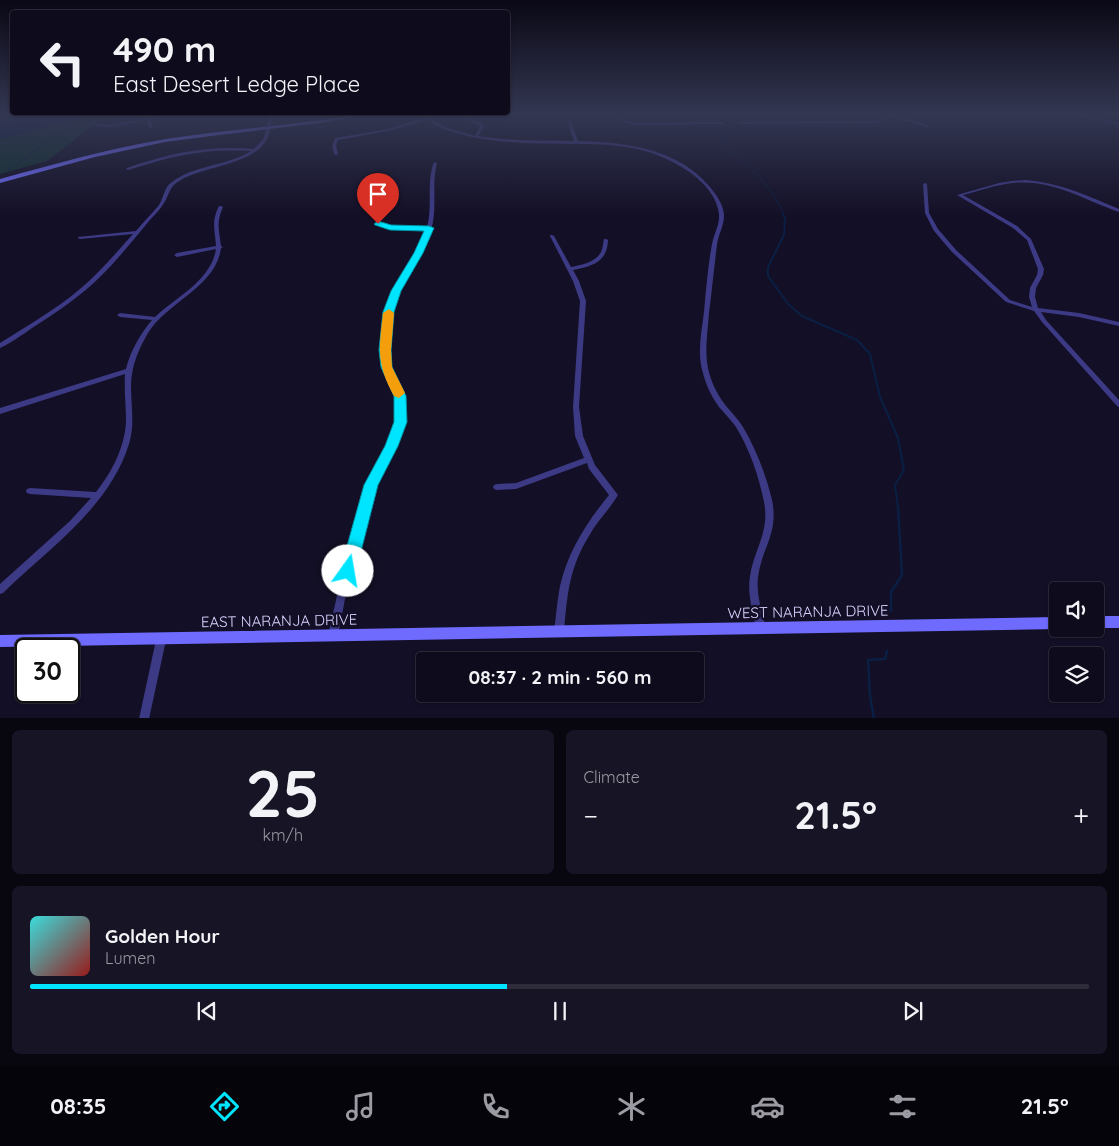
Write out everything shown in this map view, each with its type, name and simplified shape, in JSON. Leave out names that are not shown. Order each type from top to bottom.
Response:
[{"type":"street","points":[[0,181],[127,149]]},
{"type":"street","points":[[128,169],[160,158],[228,149]]},
{"type":"street","points":[[240,149],[256,150]]},
{"type":"street","points":[[335,149],[336,154]]},
{"type":"street","points":[[637,149],[657,153],[676,162],[695,175],[712,190],[722,214],[716,238],[708,292],[704,364],[710,386],[719,402],[739,426],[749,446],[766,495],[770,514],[766,536],[755,569],[753,591],[761,629]]},
{"type":"street","points":[[0,346],[59,308],[100,274],[163,202],[166,190],[178,180],[256,150]]},
{"type":"street","points":[[332,636],[358,529],[371,485],[401,422],[400,396],[386,367],[385,350],[389,312],[396,291],[418,253],[429,228],[434,202],[432,170],[435,162]]},
{"type":"street","points":[[1119,211],[1069,190],[1035,182],[1005,183],[959,195],[1015,227],[1029,239],[1041,269],[1040,276],[1033,288],[1032,297],[1036,310],[1119,404]]},
{"type":"street","points":[[925,184],[927,213],[930,222],[943,239],[1002,296],[1017,305],[1036,310],[1079,315],[1119,324]]},
{"type":"street","points":[[0,590],[60,537],[98,494],[113,472],[126,441],[129,419],[126,388],[128,371],[135,352],[156,319],[213,266],[220,247],[215,232],[215,222],[222,207]]},
{"type":"street","points":[[378,224],[390,227],[429,228]]},
{"type":"street","points":[[80,238],[137,232]]},
{"type":"street","points":[[552,236],[570,269],[583,301],[576,407],[579,436],[589,459],[614,496],[595,518],[573,556],[566,579],[559,632]]},
{"type":"street","points":[[570,269],[586,265],[600,258],[605,253],[606,240]]},
{"type":"street","points":[[177,255],[220,247]]},
{"type":"street","points":[[120,315],[156,319]]},
{"type":"street","points":[[0,411],[128,371]]},
{"type":"street","points":[[497,487],[516,486],[589,459]]},
{"type":"street","points":[[30,492],[98,494]]},
{"type":"street","points":[[1104,622],[1119,622]]},
{"type":"street","name":"WEST NARANJA DRIVE","points":[[559,632],[1049,623]]},
{"type":"street","name":"EAST NARANJA DRIVE","points":[[0,641],[161,640],[559,632]]},
{"type":"street","points":[[144,718],[161,640]]},
{"type":"green space","points":[[0,149],[63,149],[47,161],[0,174]]},
{"type":"waterway","points":[[8,170],[37,149]]},
{"type":"waterway","points":[[729,149],[764,183],[779,204],[784,215]]},
{"type":"waterway","points":[[783,214],[785,218],[784,235],[768,267],[768,276],[788,304],[802,316],[857,340],[870,354],[880,397],[898,438],[904,470],[895,485],[898,507]]},
{"type":"waterway","points":[[891,611],[891,592],[902,575],[898,506]]},
{"type":"waterway","points":[[874,718],[870,695],[868,660],[885,659],[887,651]]},
{"type":"slow traffic","points":[[389,313],[385,350],[386,367],[399,393]]},
{"type":"route","points":[[348,571],[371,485],[401,422],[400,396],[386,367],[385,350],[389,312],[396,291],[418,253],[429,228],[390,227],[378,224]]}]
